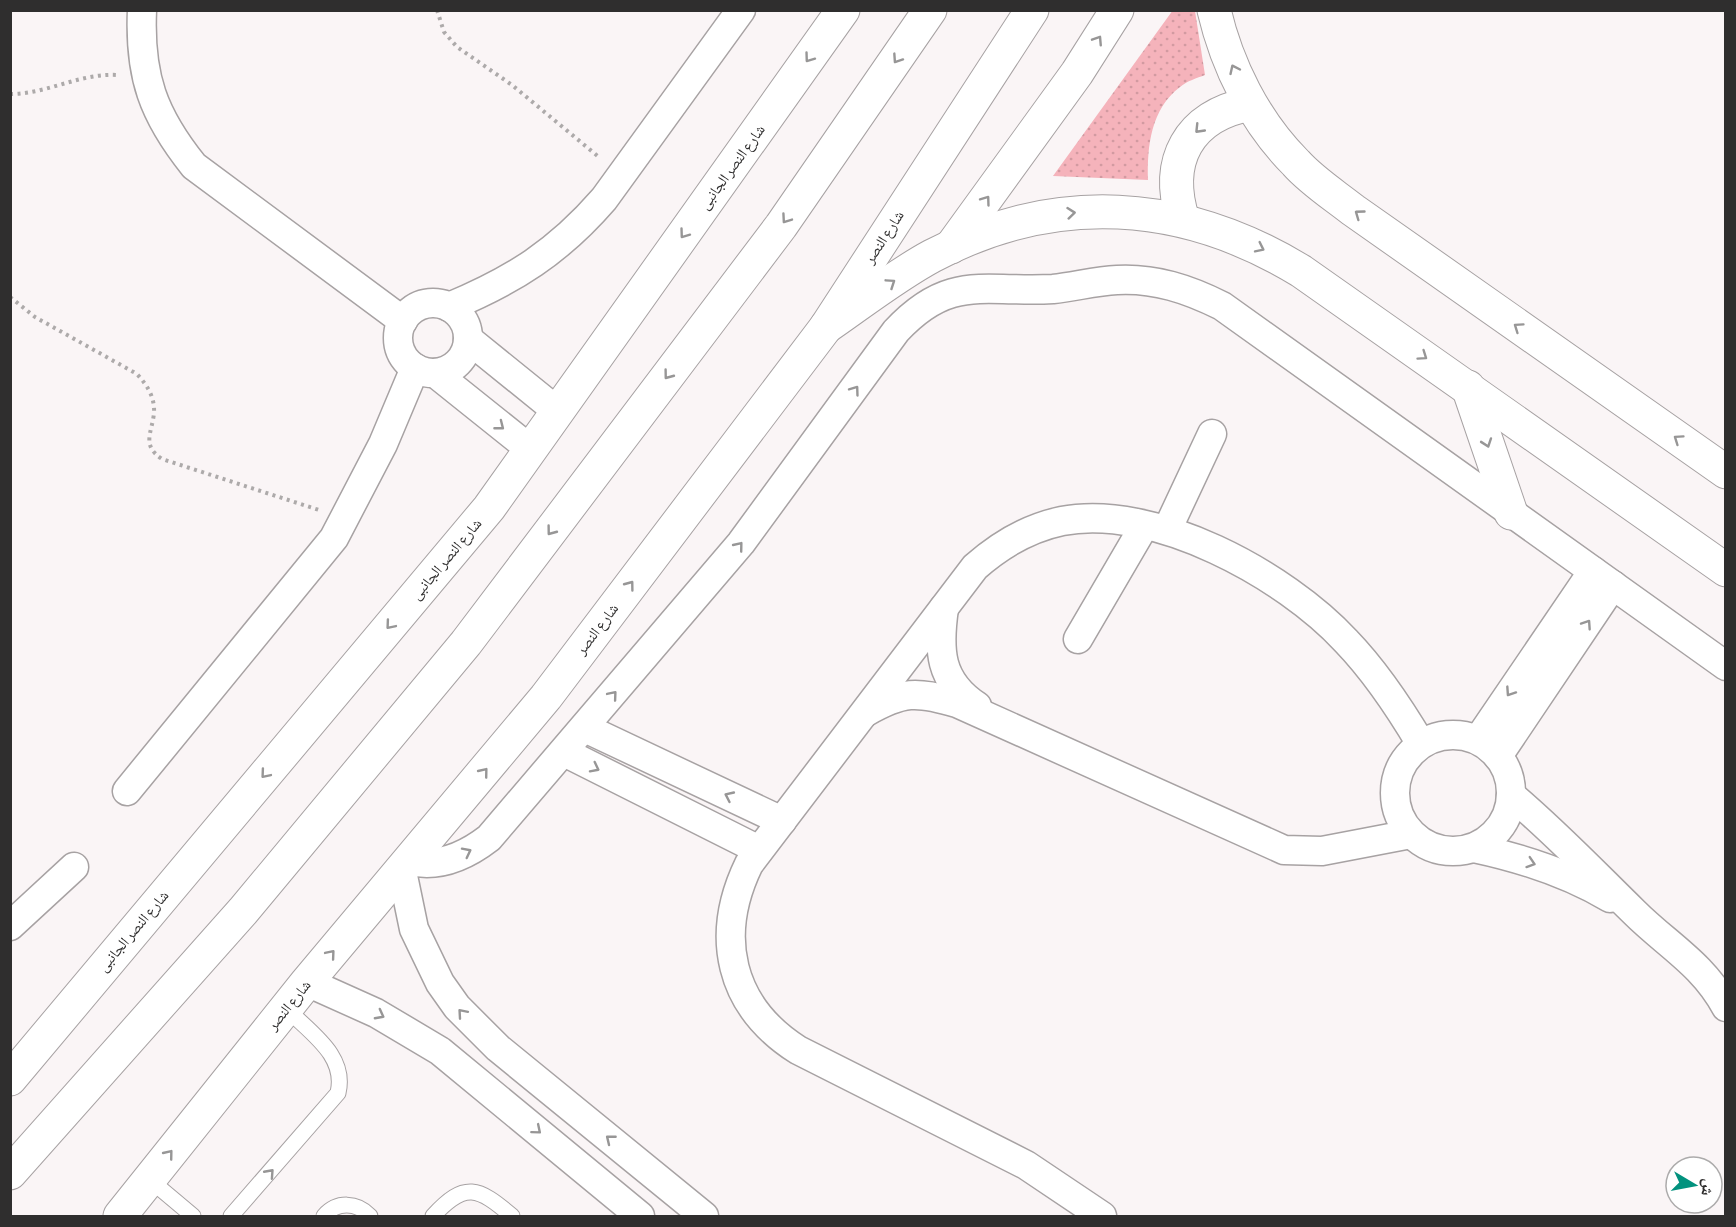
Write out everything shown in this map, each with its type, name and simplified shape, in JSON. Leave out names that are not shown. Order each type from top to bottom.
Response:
[{"type":"main road","name":"شارع النصر الجانبى","points":[[17,1066],[489,508],[843,10]]},
{"type":"main road","points":[[10,1173],[243,910],[466,643],[781,225],[930,10]]},
{"type":"main road","name":"شارع النصر","points":[[120,1216],[307,982],[546,697],[826,327],[1032,10]]},
{"type":"main road","points":[[951,247],[1077,72],[1117,10]]},
{"type":"main road","points":[[1214,10],[1221,41],[1250,104],[1295,163],[1353,210],[1725,472]]},
{"type":"main road","points":[[1183,220],[1176,198],[1175,176],[1180,154],[1192,135],[1208,119],[1228,108],[1250,104]]},
{"type":"main road","points":[[826,327],[930,257],[990,230],[1053,215],[1118,211],[1183,220],[1244,240],[1274,254],[1468,387],[1725,570]]},
{"type":"main road","points":[[1468,387],[1511,513]]},
{"type":"street","points":[[142,10],[141,42],[145,76],[156,109],[172,139],[194,166],[220,188],[403,321]]},
{"type":"street","points":[[449,307],[520,274],[551,253],[579,228],[622,175],[741,10]]},
{"type":"street","points":[[704,1216],[498,1047],[457,1007],[430,966],[414,929],[406,866],[456,858],[481,844],[502,824],[741,543],[896,331],[927,303],[965,289],[1054,288],[1115,280],[1143,280],[1171,285],[1197,294],[1222,306],[1725,666]]},
{"type":"street","points":[[425,370],[447,370],[458,363],[465,352],[468,339],[466,326],[460,315],[449,307],[428,303],[418,306],[403,321],[398,338],[408,362],[425,370],[530,449]]},
{"type":"street","points":[[468,339],[557,411]]},
{"type":"street","points":[[127,791],[334,538],[425,370]]},
{"type":"street","points":[[1078,639],[1155,528],[1212,434]]},
{"type":"street","points":[[1102,1216],[1026,1165],[798,1050],[766,1025],[753,1010],[736,973],[730,928],[732,905],[739,884],[759,850],[975,567],[994,551],[1038,527],[1090,518],[1117,519],[1155,528],[1250,567],[1284,588],[1316,612],[1372,669],[1395,701],[1420,744]]},
{"type":"street","points":[[1488,748],[1603,578]]},
{"type":"street","points":[[944,609],[939,640],[945,672],[963,697],[995,718]]},
{"type":"street","points":[[861,715],[891,698],[924,693],[957,703],[995,718],[1284,850],[1323,851],[1411,834]]},
{"type":"street","points":[[585,728],[782,821]]},
{"type":"street","points":[[1449,734],[1488,748],[1510,778],[1511,795],[1508,812],[1501,827],[1489,840],[1474,848],[1457,852],[1440,850],[1424,844],[1411,834],[1398,812],[1395,787],[1403,763],[1420,744],[1449,734]]},
{"type":"street","points":[[564,752],[759,850]]},
{"type":"street","points":[[627,784],[643,755]]},
{"type":"street","points":[[1511,795],[1576,851],[1634,913]]},
{"type":"street","points":[[1474,848],[1505,855],[1566,876],[1634,913],[1714,974],[1725,1007]]},
{"type":"street","points":[[10,926],[74,867]]},
{"type":"street","points":[[307,982],[376,1013],[440,1051],[640,1216]]},
{"type":"street","points":[[619,1198],[642,1165]]},
{"type":"lane","points":[[231,1216],[338,1093],[341,1080],[338,1065],[330,1053],[286,1008]]},
{"type":"lane","points":[[149,1179],[193,1216]]},
{"type":"lane","points":[[433,1216],[449,1199],[465,1192],[483,1194],[512,1216]]},
{"type":"lane","points":[[324,1216],[337,1207],[347,1205],[357,1206],[370,1216]]},
{"type":"path","points":[[437,10],[444,32],[457,47],[512,85],[622,175]]},
{"type":"path","points":[[10,94],[52,89],[86,76],[145,76]]},
{"type":"path","points":[[10,297],[35,317],[79,343],[120,362],[142,380],[152,398],[154,412],[148,442],[150,449],[162,459],[345,518]]},
{"type":"shaded area","points":[[1173,10],[1195,11],[1205,75],[1183,85],[1170,96],[1157,117],[1148,154],[1148,180],[1053,176]]}]
